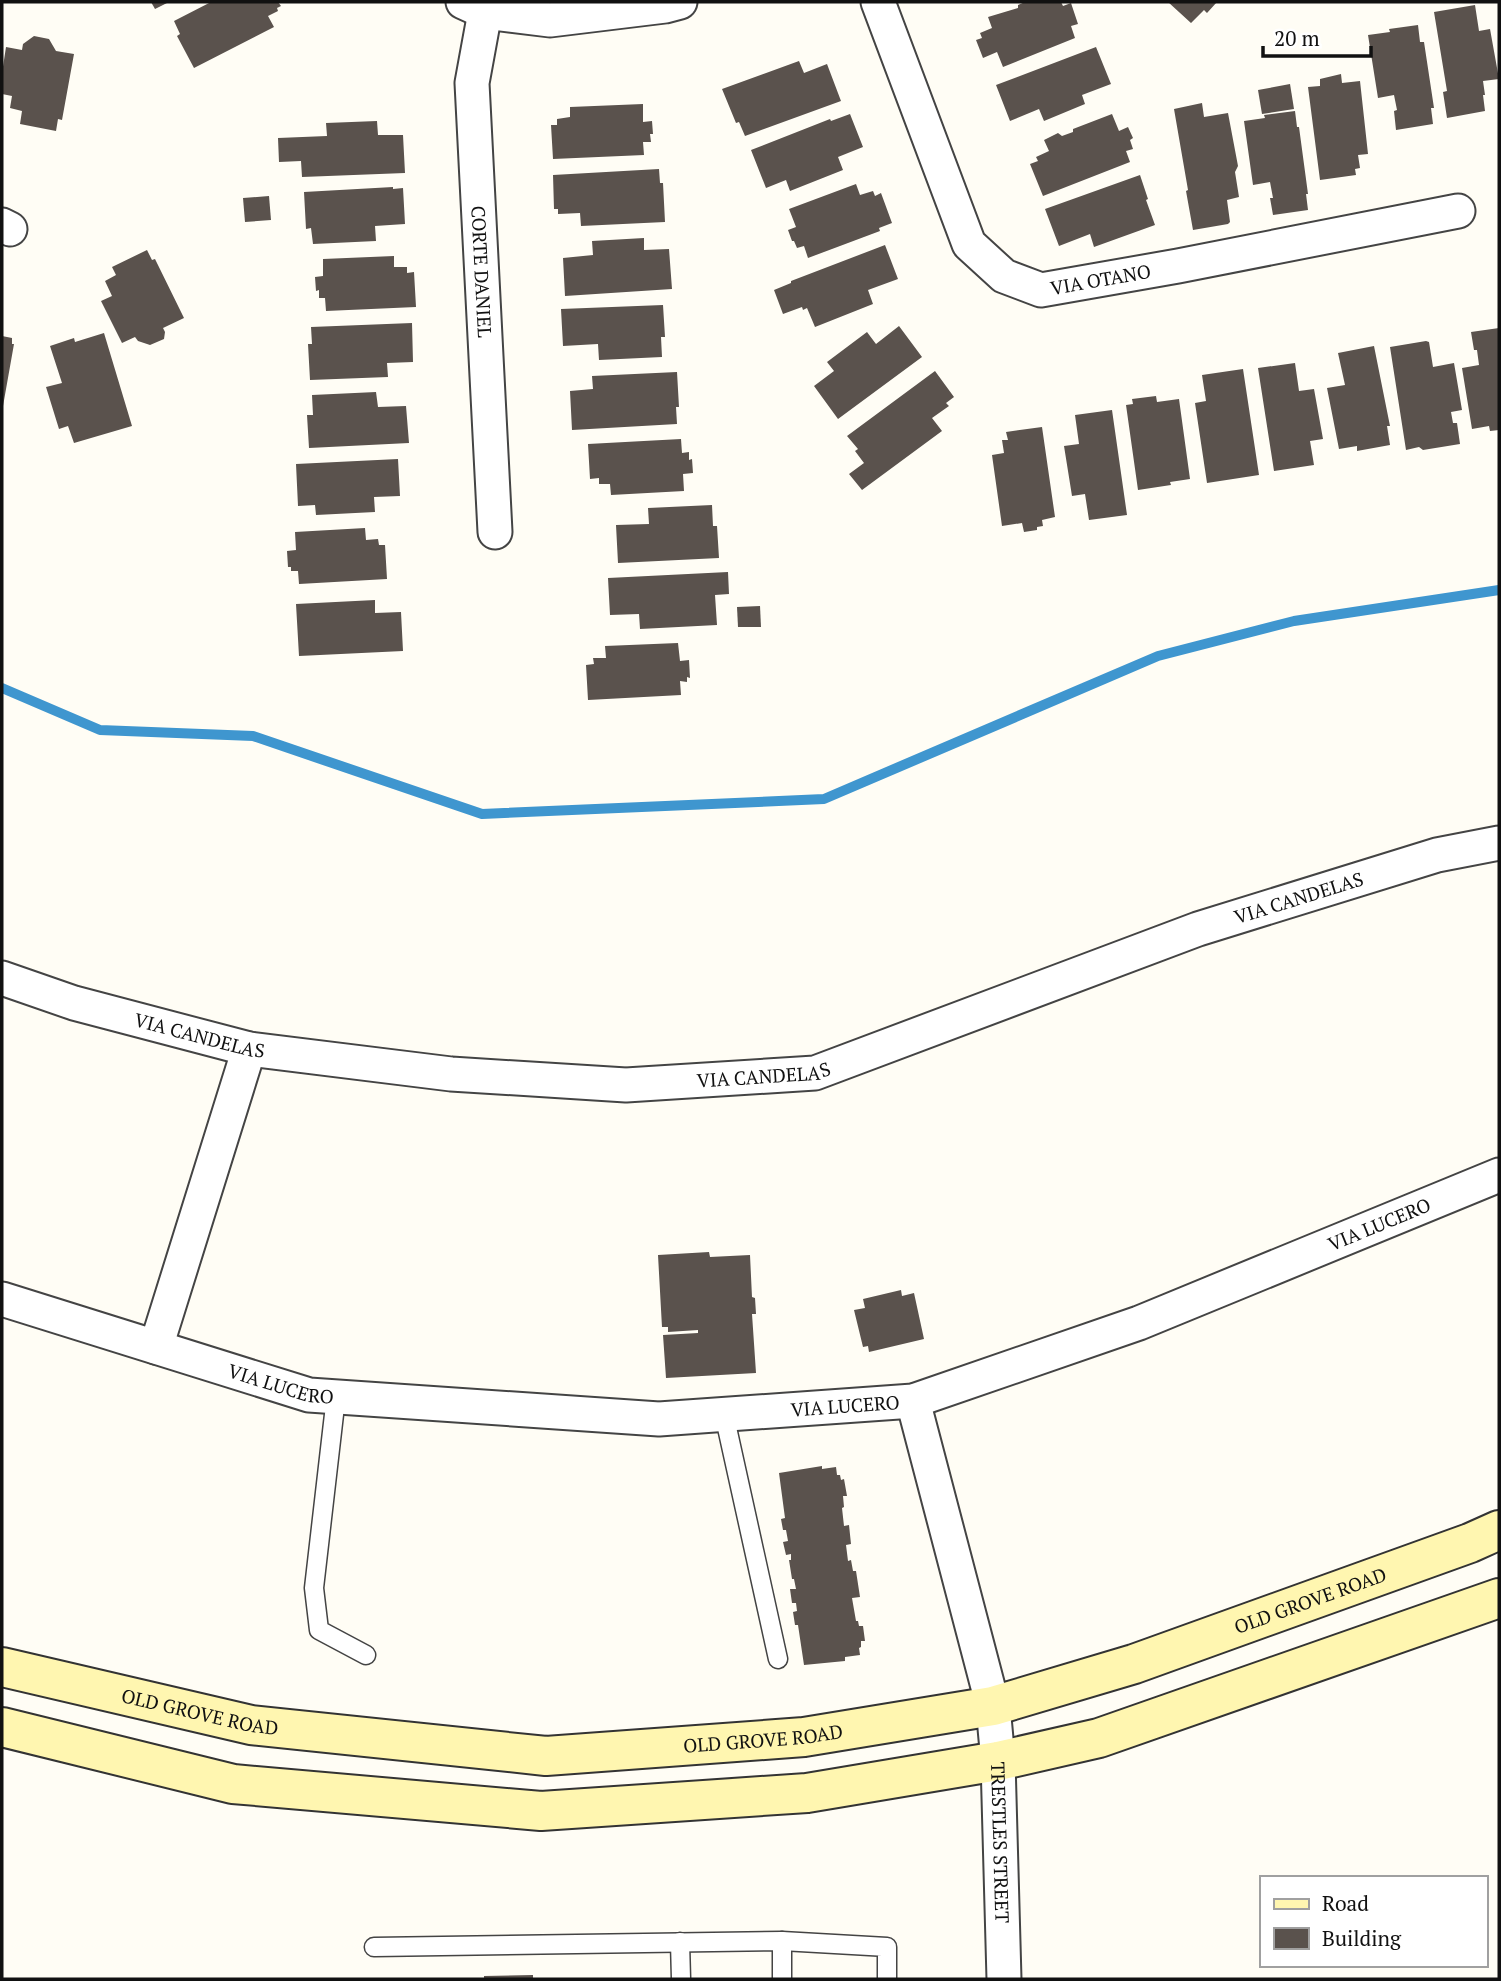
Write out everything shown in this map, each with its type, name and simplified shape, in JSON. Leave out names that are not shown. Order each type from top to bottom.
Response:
[{"type":"main road","name":"OLD GROVE ROAD","points":[[2,1667],[251,1725],[546,1756],[804,1737],[993,1706],[1134,1664],[1470,1543],[1499,1530]]},
{"type":"main road","points":[[2,1727],[233,1784],[541,1811],[807,1793],[998,1761],[1099,1738],[1499,1598]]},
{"type":"street","points":[[474,7],[550,20],[680,2]]},
{"type":"street","name":"VIA OTANO","points":[[878,2],[968,244],[1004,276],[1041,290],[1178,267],[1458,211]]},
{"type":"street","name":"CORTE DANIEL","points":[[474,7],[472,83],[495,532]]},
{"type":"street","name":"VIA CANDELAS","points":[[2,978],[74,1003],[249,1049],[451,1074],[626,1085],[815,1073],[1198,929],[1437,855],[1499,843]]},
{"type":"street","points":[[156,1347],[249,1049]]},
{"type":"street","name":"VIA LUCERO","points":[[2,1299],[309,1395],[659,1419],[913,1401],[1139,1323],[1499,1175]]},
{"type":"street","name":"TRESTLES STREET","points":[[913,1401],[993,1706],[998,1761],[1004,1979]]},
{"type":"lane","points":[[336,1397],[314,1588],[319,1630],[366,1655]]},
{"type":"lane","points":[[724,1414],[778,1659]]},
{"type":"lane","points":[[782,1941],[782,1979]]},
{"type":"lane","points":[[374,1947],[782,1941],[887,1947],[887,1979]]},
{"type":"lane","points":[[680,1942],[681,1979]]},
{"type":"building","points":[[151,2],[169,2],[155,9]]},
{"type":"building","points":[[211,2],[278,2],[281,6],[277,8],[278,11],[268,16],[274,27],[194,68],[177,36],[180,34],[174,21]]},
{"type":"building","points":[[1025,2],[1061,2],[1063,6],[1071,3],[1078,24],[1071,26],[1075,38],[1003,67],[997,52],[983,58],[976,40],[982,38],[980,33],[992,28],[988,17],[1018,8],[1018,5]]},
{"type":"building","points":[[1168,2],[1217,2],[1207,13],[1204,10],[1191,23]]},
{"type":"building","points":[[1475,5],[1479,31],[1490,29],[1499,79],[1483,81],[1485,111],[1447,118],[1443,92],[1447,91],[1434,12]]},
{"type":"building","points":[[1418,25],[1420,42],[1424,42],[1434,108],[1431,108],[1433,124],[1396,130],[1394,111],[1397,110],[1394,95],[1378,98],[1368,35]]},
{"type":"building","points":[[34,36],[49,39],[56,51],[74,54],[62,120],[58,119],[56,131],[20,124],[22,111],[10,108],[12,96],[2,94],[6,47],[22,50],[23,44]]},
{"type":"building","points":[[1096,47],[1111,84],[1082,95],[1085,104],[1044,121],[1039,109],[1010,121],[996,85]]},
{"type":"building","points":[[799,61],[804,73],[827,64],[841,101],[745,136],[739,122],[736,123],[722,89]]},
{"type":"building","points":[[1341,74],[1342,83],[1360,81],[1368,154],[1358,155],[1360,168],[1355,169],[1356,175],[1320,180],[1308,87],[1320,86],[1320,79]]},
{"type":"building","points":[[1290,84],[1294,109],[1262,114],[1258,90]]},
{"type":"building","points":[[1202,103],[1204,117],[1228,113],[1238,166],[1235,172],[1239,197],[1227,200],[1228,224],[1193,230],[1174,109]]},
{"type":"building","points":[[643,104],[643,122],[652,121],[653,134],[650,134],[651,142],[643,142],[644,155],[553,159],[551,125],[557,125],[557,119],[570,117],[570,107]]},
{"type":"building","points":[[1295,111],[1308,210],[1273,215],[1270,182],[1253,185],[1244,121]]},
{"type":"building","points":[[850,114],[863,147],[838,157],[843,170],[790,191],[786,180],[766,188],[751,150],[830,119],[831,121]]},
{"type":"building","points":[[1112,114],[1119,131],[1128,127],[1133,138],[1130,140],[1133,149],[1126,151],[1130,162],[1043,196],[1030,164],[1038,161],[1036,157],[1049,151],[1044,140],[1058,133],[1062,136],[1073,132],[1073,129]]},
{"type":"building","points":[[377,121],[378,135],[403,135],[405,173],[302,177],[301,161],[279,162],[278,138],[327,136],[326,123]]},
{"type":"building","points":[[659,169],[660,183],[663,183],[665,222],[581,226],[580,213],[558,214],[558,209],[554,209],[553,175]]},
{"type":"building","points":[[1140,175],[1155,225],[1094,247],[1090,234],[1059,246],[1045,209]]},
{"type":"building","points":[[856,184],[860,195],[873,191],[875,196],[881,193],[892,223],[879,228],[880,231],[808,258],[804,246],[797,248],[792,241],[788,230],[796,227],[789,209]]},
{"type":"building","points":[[403,188],[405,224],[375,226],[376,241],[313,244],[311,228],[306,229],[304,192]]},
{"type":"building","points":[[269,196],[271,220],[245,222],[243,198]]},
{"type":"building","points":[[644,238],[644,250],[669,249],[672,289],[565,296],[563,258],[593,255],[592,241]]},
{"type":"building","points":[[885,245],[898,279],[868,290],[873,304],[815,327],[807,308],[803,310],[802,307],[783,314],[774,290]]},
{"type":"building","points":[[147,250],[152,260],[155,259],[184,318],[163,328],[164,339],[150,345],[138,341],[135,337],[122,343],[101,301],[112,296],[105,281],[116,275],[112,267]]},
{"type":"building","points":[[394,256],[394,267],[407,267],[407,273],[414,272],[416,307],[326,311],[325,298],[319,298],[319,290],[316,291],[315,277],[323,276],[323,259]]},
{"type":"building","points":[[663,305],[665,337],[661,337],[662,357],[599,360],[598,344],[563,346],[561,309]]},
{"type":"building","points":[[412,323],[413,362],[387,363],[388,377],[310,380],[308,344],[312,344],[311,327]]},
{"type":"building","points":[[899,326],[922,357],[838,419],[814,386],[834,371],[827,362],[867,332],[876,344]]},
{"type":"building","points":[[1499,328],[1499,430],[1490,431],[1489,426],[1472,429],[1462,368],[1479,365],[1471,332]]},
{"type":"building","points":[[104,333],[132,426],[74,443],[68,426],[59,429],[46,387],[62,383],[50,346],[74,338],[75,342]]},
{"type":"building","points":[[2,336],[12,338],[14,344],[3,406]]},
{"type":"building","points":[[1429,342],[1433,367],[1454,363],[1462,410],[1451,412],[1453,423],[1457,423],[1460,444],[1406,450],[1390,347]]},
{"type":"building","points":[[1374,346],[1390,426],[1387,426],[1390,445],[1357,451],[1357,446],[1339,449],[1327,388],[1345,385],[1338,353]]},
{"type":"building","points":[[1295,363],[1299,391],[1314,389],[1323,439],[1310,441],[1314,465],[1274,471],[1258,368]]},
{"type":"building","points":[[1243,369],[1259,475],[1207,483],[1195,403],[1206,401],[1202,375]]},
{"type":"building","points":[[935,371],[954,397],[946,403],[949,406],[932,418],[942,431],[862,490],[849,474],[864,463],[855,451],[858,449],[847,436]]},
{"type":"building","points":[[677,372],[677,424],[572,430],[570,391],[593,389],[592,376]]},
{"type":"building","points":[[376,392],[378,407],[406,406],[409,443],[309,448],[307,415],[313,415],[312,395]]},
{"type":"building","points":[[1156,396],[1157,402],[1179,399],[1190,479],[1138,490],[1126,405],[1133,404],[1132,399]]},
{"type":"building","points":[[1112,410],[1127,515],[1089,520],[1085,494],[1072,496],[1064,446],[1079,444],[1075,415]]},
{"type":"building","points":[[1042,427],[1055,517],[1042,520],[1043,526],[1037,527],[1037,530],[1024,532],[1022,523],[1002,526],[992,455],[1004,453],[1002,440],[1008,440],[1006,432]]},
{"type":"building","points":[[681,439],[682,453],[689,452],[689,460],[692,459],[693,473],[683,474],[684,491],[611,495],[610,484],[599,484],[599,478],[590,479],[588,444]]},
{"type":"building","points":[[398,459],[400,496],[374,497],[375,512],[316,515],[315,505],[298,506],[296,464]]},
{"type":"building","points":[[712,505],[713,526],[717,526],[719,558],[618,563],[616,525],[649,524],[648,508]]},
{"type":"building","points":[[365,528],[366,540],[378,539],[379,545],[385,545],[387,579],[299,584],[298,571],[291,571],[291,567],[288,567],[287,551],[296,550],[295,532]]},
{"type":"building","points":[[728,572],[729,594],[715,595],[717,625],[640,629],[639,614],[610,615],[608,578]]},
{"type":"building","points":[[375,600],[375,613],[401,612],[403,651],[299,656],[296,604]]},
{"type":"building","points":[[760,606],[761,627],[738,627],[737,607]]},
{"type":"building","points":[[678,643],[680,661],[689,660],[690,678],[687,677],[687,682],[680,681],[681,695],[588,700],[586,665],[594,664],[593,658],[606,658],[605,646]]},
{"type":"building","points":[[709,1252],[710,1257],[750,1255],[752,1297],[755,1298],[756,1314],[752,1314],[756,1373],[666,1378],[663,1335],[698,1333],[698,1330],[668,1332],[668,1327],[662,1327],[658,1255]]},
{"type":"building","points":[[901,1290],[902,1296],[914,1293],[924,1339],[869,1352],[868,1346],[863,1347],[854,1310],[865,1308],[863,1299]]},
{"type":"building","points":[[822,1466],[822,1469],[836,1467],[837,1475],[840,1475],[841,1480],[844,1479],[847,1496],[843,1496],[842,1508],[844,1526],[849,1525],[851,1544],[846,1545],[848,1561],[851,1560],[853,1571],[856,1571],[860,1597],[852,1598],[856,1621],[859,1626],[863,1626],[865,1641],[861,1641],[860,1655],[845,1657],[845,1661],[804,1665],[798,1625],[795,1625],[793,1612],[797,1611],[796,1603],[792,1603],[790,1589],[796,1589],[789,1560],[791,1554],[786,1555],[783,1542],[788,1541],[781,1519],[785,1518],[779,1473]]},
{"type":"building","points":[[533,1975],[533,1979],[484,1979],[484,1976]]},
{"type":"waterway","points":[[2,688],[100,730],[253,736],[482,814],[824,799],[1158,656],[1294,621],[1499,590]]}]
